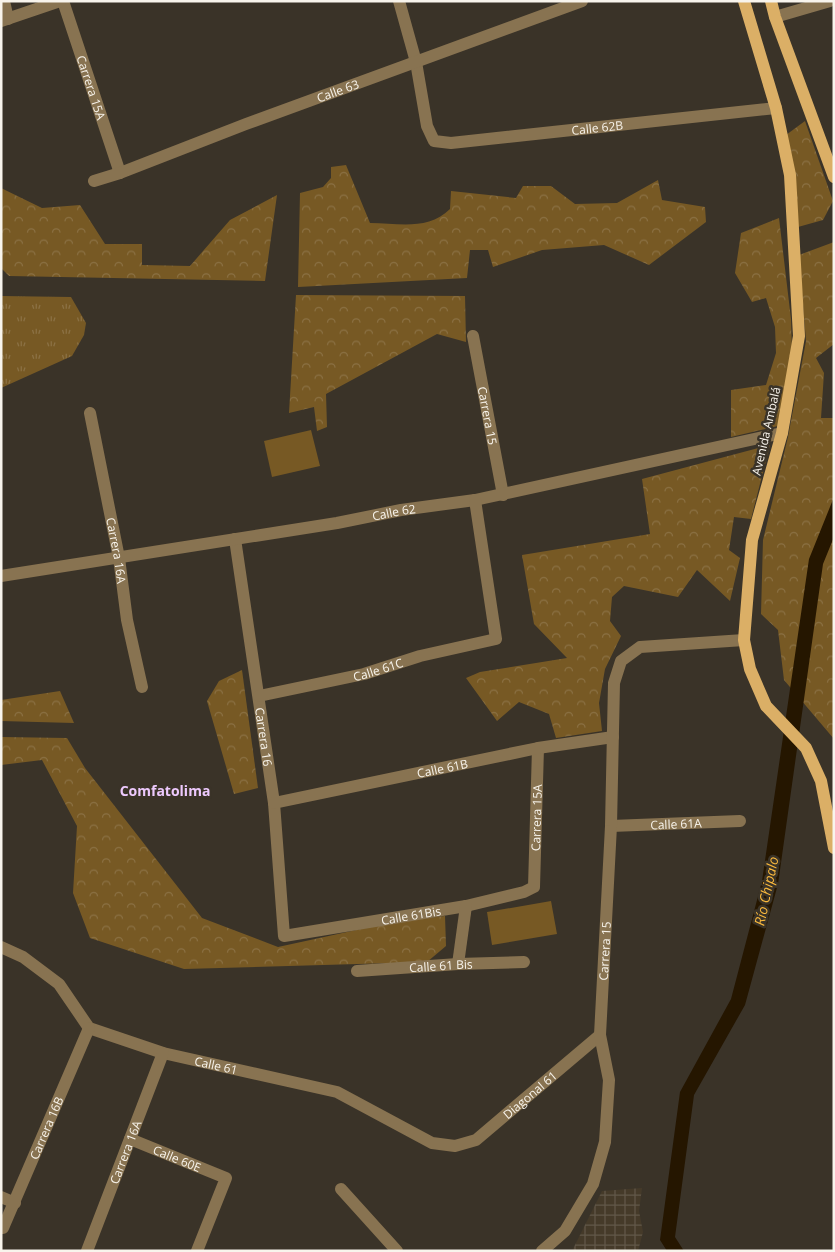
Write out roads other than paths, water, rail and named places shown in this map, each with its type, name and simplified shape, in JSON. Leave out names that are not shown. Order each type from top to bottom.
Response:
[{"type":"main road","name":"Avenida Ambalá","points":[[744,1],[776,108],[790,175],[799,336],[782,433],[752,540],[744,640],[750,668],[766,706],[806,748],[821,781],[834,848]]},
{"type":"main road","points":[[771,1],[775,17],[834,177]]},
{"type":"street","points":[[4,1],[4,20],[62,1]]},
{"type":"street","name":"Carrera 15A","points":[[62,1],[120,174]]},
{"type":"street","points":[[399,1],[416,62]]},
{"type":"street","name":"Calle 63","points":[[94,181],[120,174],[246,124],[582,1]]},
{"type":"street","points":[[775,17],[830,1]]},
{"type":"street","name":"Calle 62B","points":[[416,62],[427,126],[434,141],[450,143],[776,108]]},
{"type":"street","name":"Carrera 15","points":[[473,336],[503,495]]},
{"type":"street","name":"Carrera 16A","points":[[90,413],[119,558],[127,620],[142,687]]},
{"type":"street","name":"Calle 62","points":[[1,576],[503,495],[782,433]]},
{"type":"street","name":"Calle 61C","points":[[259,696],[364,674],[420,656],[496,639],[475,500]]},
{"type":"street","name":"Carrera 16","points":[[235,539],[274,803],[284,936]]},
{"type":"street","name":"Carrera 15","points":[[542,1251],[565,1231],[593,1184],[605,1142],[609,1080],[600,1035],[611,826],[614,683],[621,661],[640,647],[744,640]]},
{"type":"street","name":"Calle 61B","points":[[274,803],[538,748],[613,737]]},
{"type":"street","name":"Carrera 15A","points":[[534,887],[538,748]]},
{"type":"street","name":"Calle 61A","points":[[611,826],[740,821]]},
{"type":"street","name":"Calle 61Bis","points":[[284,936],[466,906],[524,892],[534,887]]},
{"type":"street","points":[[458,964],[466,906]]},
{"type":"street","points":[[1,947],[23,957],[59,984],[88,1028]]},
{"type":"street","name":"Calle 61 Bis","points":[[357,971],[458,964],[524,962]]},
{"type":"street","name":"Calle 61","points":[[88,1028],[162,1052],[337,1092],[432,1143],[455,1146]]},
{"type":"street","name":"Carrera 16B","points":[[3,1228],[88,1028]]},
{"type":"street","name":"Diagonal 61","points":[[455,1146],[476,1140],[600,1035]]},
{"type":"street","name":"Carrera 16A","points":[[87,1251],[162,1052]]},
{"type":"street","name":"Calle 60E","points":[[130,1138],[226,1178],[197,1251]]},
{"type":"street","points":[[341,1189],[397,1251]]},
{"type":"street","points":[[1,1197],[15,1203]]},
{"type":"water","name":"Río Chipalo","points":[[834,497],[834,537],[823,564],[778,884],[745,1005],[694,1095],[675,1237],[684,1251],[667,1251],[660,1240],[680,1092],[731,999],[762,881],[809,559]]},
{"type":"district","name":"Comfatolima","points":[[165,790]]}]
